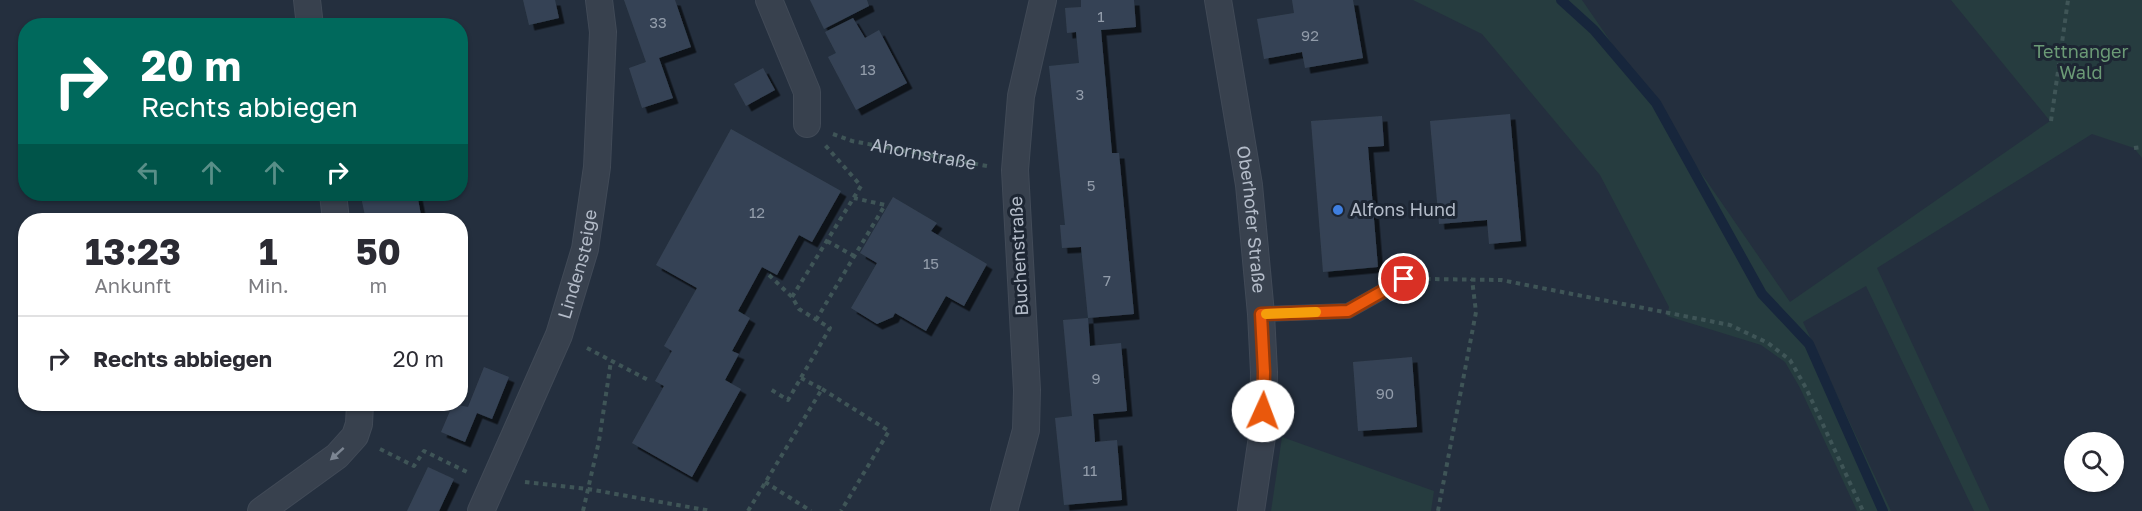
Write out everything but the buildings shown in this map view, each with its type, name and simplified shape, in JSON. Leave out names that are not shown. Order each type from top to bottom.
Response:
[{"type":"street","points":[[307,0],[309,18]]},
{"type":"street","name":"Lindensteige","points":[[481,511],[559,335],[585,249],[597,167],[603,32],[599,0]]},
{"type":"street","points":[[769,0],[807,92],[807,124]]},
{"type":"street","name":"Buchenstraße","points":[[1004,511],[1026,430],[1027,390],[1015,170],[1021,96],[1043,0]]},
{"type":"street","name":"Oberhofer Straße","points":[[1218,0],[1249,185],[1261,314],[1264,372],[1263,430],[1251,511]]},
{"type":"street","points":[[261,511],[337,456],[355,436],[360,411]]},
{"type":"lane","points":[[1261,314],[1348,311],[1404,279]]},
{"type":"path","points":[[2051,121],[2068,0]]},
{"type":"path","points":[[792,297],[861,186],[807,124]]},
{"type":"path","name":"Ahornstraße","points":[[852,141],[995,168]]},
{"type":"path","points":[[2134,148],[2142,147]]},
{"type":"path","points":[[816,320],[885,205],[854,198]]},
{"type":"path","points":[[827,241],[854,256]]},
{"type":"path","points":[[769,275],[792,297],[799,309],[830,328],[788,400],[770,389]]},
{"type":"path","points":[[1404,279],[1501,280],[1730,325],[1768,343],[1790,360],[1806,388],[1863,511]]},
{"type":"path","points":[[1438,511],[1476,312],[1472,279]]},
{"type":"path","points":[[559,335],[650,381]]},
{"type":"path","points":[[583,511],[599,441],[611,360]]},
{"type":"path","points":[[801,378],[889,431],[841,511]]},
{"type":"path","points":[[748,511],[822,389]]},
{"type":"path","points":[[378,448],[414,466],[424,451],[468,473]]},
{"type":"path","points":[[519,481],[588,489],[711,511]]},
{"type":"path","points":[[765,482],[811,511]]},
{"type":"green space","name":"Tettnanger Wald","points":[[1413,0],[1582,0],[1790,302],[2050,121],[1951,0],[2142,0],[2142,158],[2134,148],[2092,134],[1877,268],[1990,511],[1974,511],[1866,286],[1803,322],[1891,511],[1857,511],[1800,388],[1785,362],[1761,345],[1667,316],[1669,307],[1600,175],[1482,34]]},
{"type":"green space","points":[[1282,437],[1434,491],[1431,511],[1271,511]]},
{"type":"waterway","points":[[1561,0],[1594,30],[1656,103],[1762,294],[1809,344],[1883,511]]},
{"type":"slow traffic","points":[[1266,314],[1316,312]]},
{"type":"place","name":"Alfons Hund","points":[[1338,210]]},
{"type":"route","points":[[1263,411],[1264,372],[1261,314],[1348,311],[1404,279]]}]
